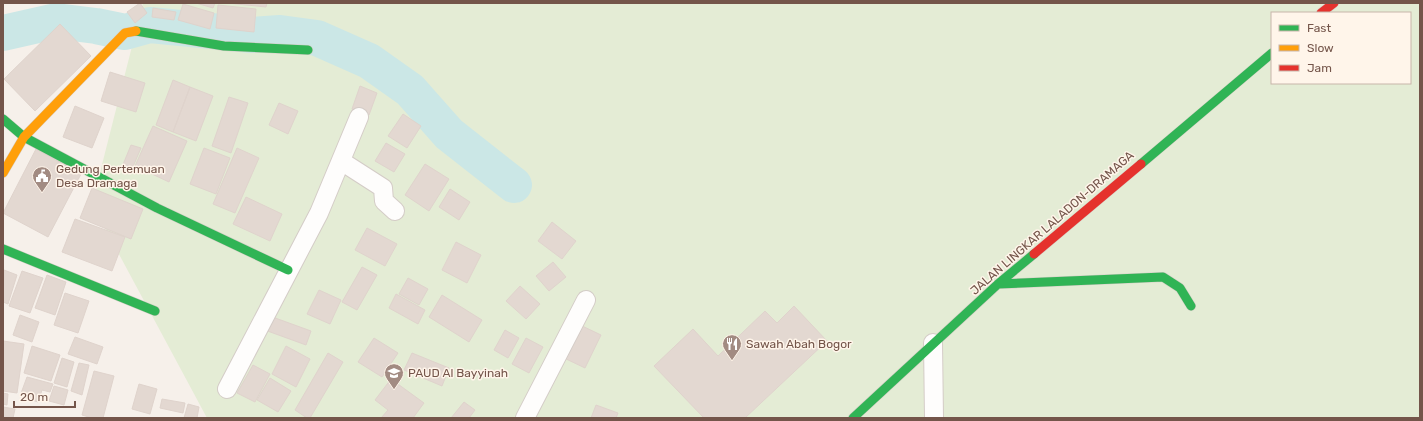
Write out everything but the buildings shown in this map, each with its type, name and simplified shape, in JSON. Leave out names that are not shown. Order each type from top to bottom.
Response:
[{"type":"street","points":[[1322,12],[1334,3]]},
{"type":"street","points":[[3,173],[24,138],[40,119],[125,33],[138,31],[224,46],[308,50]]},
{"type":"street","name":"JALAN LINGKAR LALADON-DRAMAGA","points":[[853,418],[933,342],[998,284],[1271,53]]},
{"type":"street","points":[[227,389],[319,213],[359,117]]},
{"type":"street","points":[[3,119],[24,138],[157,208],[288,270]]},
{"type":"street","points":[[341,161],[383,188],[384,201],[395,211]]},
{"type":"street","points":[[3,249],[155,311]]},
{"type":"street","points":[[998,284],[1163,277],[1180,288],[1191,306]]},
{"type":"street","points":[[525,418],[586,300]]},
{"type":"street","points":[[933,342],[934,418]]},
{"type":"green space","points":[[143,3],[1420,3],[1420,418],[207,418],[92,204]]},
{"type":"waterway","points":[[3,33],[56,21],[96,26],[125,32],[150,25],[252,35],[280,33],[317,38],[369,61],[410,90],[449,134],[514,185]]},
{"type":"traffic: fast","points":[[136,31],[224,46],[308,50]]},
{"type":"traffic: fast","points":[[1141,164],[1271,54]]},
{"type":"traffic: fast","points":[[3,119],[24,137],[157,208],[288,270]]},
{"type":"traffic: fast","points":[[3,249],[155,311]]},
{"type":"traffic: fast","points":[[853,418],[998,284],[1034,254]]},
{"type":"traffic: fast","points":[[998,284],[1163,277],[1180,288],[1191,306]]},
{"type":"traffic: slow","points":[[3,173],[24,137],[125,33],[136,31]]},
{"type":"traffic: jam","points":[[1322,12],[1334,3]]},
{"type":"traffic: jam","points":[[1034,254],[1141,164]]},
{"type":"place","name":"Gedung Pertemuan Desa Dramaga","points":[[42,193]]},
{"type":"place","name":"Sawah Abah Bogor","points":[[732,361]]},
{"type":"place","name":"PAUD Al Bayyinah","points":[[394,390]]}]
